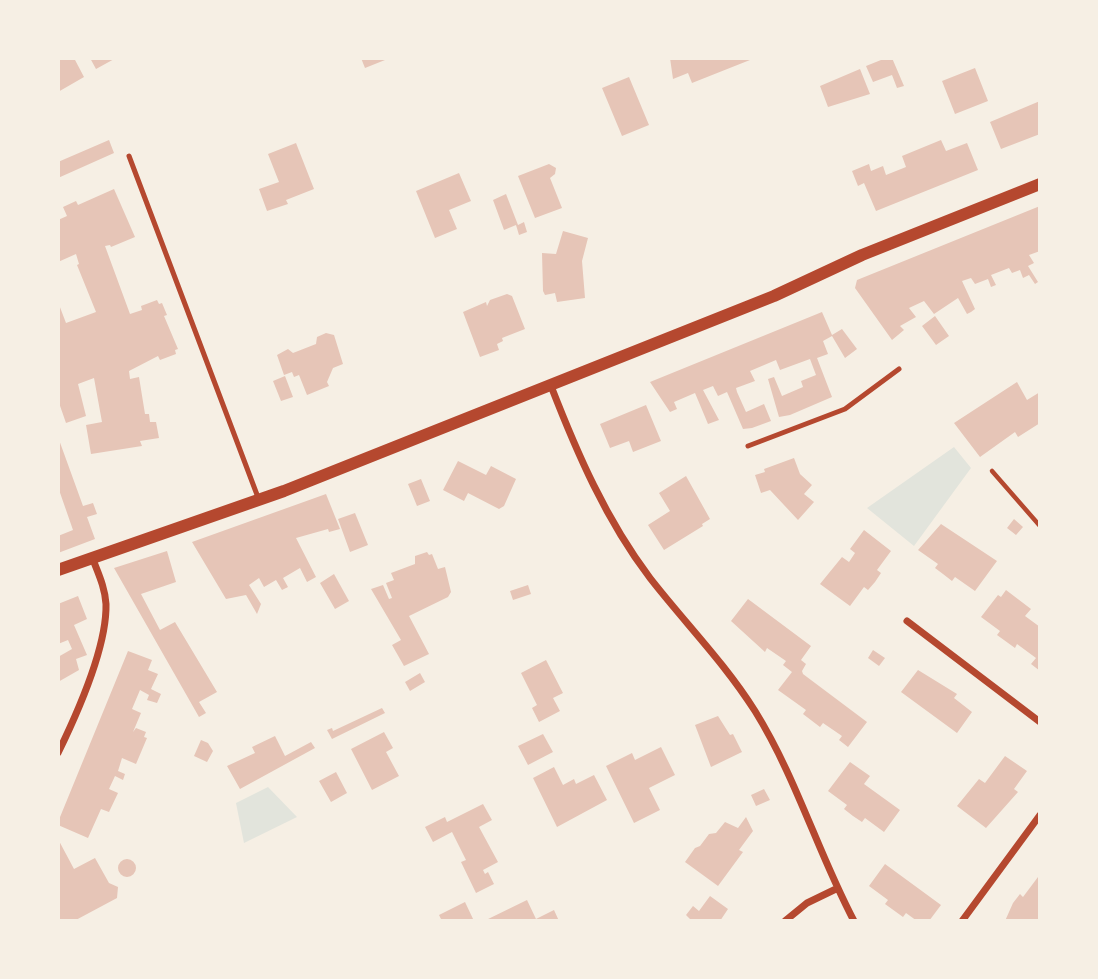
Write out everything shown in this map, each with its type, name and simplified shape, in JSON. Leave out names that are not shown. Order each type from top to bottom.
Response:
[{"type":"street","points":[[58,570],[259,500],[551,386],[774,296],[862,255],[1040,184]]},
{"type":"street","points":[[551,386],[582,463],[620,534],[651,579],[735,681],[772,741],[854,921]]},
{"type":"street","points":[[58,753],[97,654],[104,623],[104,590],[93,557]]},
{"type":"street","points":[[907,621],[1040,722]]},
{"type":"street","points":[[962,921],[1040,815]]},
{"type":"street","points":[[785,921],[807,903],[838,888]]},
{"type":"lane","points":[[129,156],[259,500]]},
{"type":"lane","points":[[748,446],[845,409],[899,369]]},
{"type":"path","points":[[992,471],[1040,526]]},
{"type":"shaded area","points":[[954,447],[971,468],[914,546],[867,508]]},
{"type":"shaded area","points":[[268,787],[297,817],[244,843],[236,803]]},
{"type":"building","points":[[58,58],[74,58],[84,77],[58,92]]},
{"type":"building","points":[[90,58],[116,58],[96,69]]},
{"type":"building","points":[[361,58],[390,58],[365,68]]},
{"type":"building","points":[[670,58],[755,58],[692,83],[688,73],[673,79]]},
{"type":"building","points":[[892,58],[904,86],[897,88],[892,75],[873,82],[866,66]]},
{"type":"building","points":[[975,68],[988,101],[955,114],[942,81]]},
{"type":"building","points":[[860,69],[870,94],[828,107],[820,86]]},
{"type":"building","points":[[629,77],[649,125],[622,136],[602,88]]},
{"type":"building","points":[[1040,101],[1040,134],[1001,149],[990,122]]},
{"type":"building","points":[[109,140],[114,153],[58,178],[58,162]]},
{"type":"building","points":[[941,140],[946,151],[967,143],[978,170],[876,211],[864,183],[858,186],[852,171],[869,164],[871,171],[883,166],[886,175],[906,167],[902,156]]},
{"type":"building","points":[[296,143],[314,189],[286,200],[288,204],[267,211],[259,189],[279,182],[268,154]]},
{"type":"building","points":[[549,164],[556,168],[555,174],[550,178],[562,208],[535,218],[518,176]]},
{"type":"building","points":[[459,173],[471,201],[449,210],[457,229],[435,238],[416,191]]},
{"type":"building","points":[[114,189],[135,237],[111,247],[105,246],[130,314],[157,300],[159,304],[162,303],[167,315],[164,316],[178,349],[175,350],[176,354],[160,360],[158,356],[129,371],[130,379],[139,377],[145,414],[149,414],[150,422],[156,422],[159,438],[140,441],[142,446],[91,454],[86,425],[102,422],[94,378],[78,384],[86,416],[66,423],[58,400],[58,302],[66,323],[96,312],[77,265],[76,254],[58,262],[58,220],[67,216],[63,207],[76,201],[78,205]]},
{"type":"building","points":[[506,194],[518,225],[524,222],[527,232],[519,235],[516,225],[504,230],[493,200]]},
{"type":"building","points":[[1040,206],[1040,251],[1029,255],[1034,263],[1028,266],[1038,282],[1035,284],[1029,275],[1023,278],[1020,270],[1012,273],[1009,268],[991,275],[996,285],[991,287],[988,279],[975,284],[971,278],[962,281],[975,309],[967,314],[958,298],[934,314],[924,301],[909,308],[916,317],[900,326],[904,330],[892,340],[855,288],[857,280]]},
{"type":"building","points":[[563,231],[588,238],[582,261],[585,298],[557,302],[555,293],[545,295],[543,291],[542,253],[556,254]]},
{"type":"building","points":[[507,294],[512,296],[525,329],[502,338],[503,341],[497,344],[499,350],[480,357],[463,312],[486,302],[487,306],[490,300]]},
{"type":"building","points":[[822,312],[832,335],[842,329],[857,349],[845,358],[832,336],[823,341],[828,354],[817,358],[832,397],[790,415],[779,417],[768,379],[774,377],[782,396],[803,387],[801,381],[816,375],[810,359],[780,370],[776,360],[750,371],[755,381],[736,388],[737,392],[746,412],[764,404],[771,421],[752,428],[743,429],[727,392],[718,396],[713,386],[703,390],[719,420],[708,424],[695,393],[674,402],[677,409],[670,412],[650,382]]},
{"type":"building","points":[[935,316],[949,336],[936,345],[922,326]]},
{"type":"building","points":[[326,333],[334,335],[343,364],[333,368],[327,382],[329,386],[307,395],[299,375],[294,377],[292,372],[284,375],[277,355],[288,349],[293,353],[316,344],[317,337]]},
{"type":"building","points":[[285,376],[293,397],[281,401],[273,381]]},
{"type":"building","points":[[1017,382],[1027,400],[1040,392],[1040,423],[1018,437],[1015,432],[980,457],[954,423]]},
{"type":"building","points":[[646,405],[661,441],[633,452],[629,441],[610,448],[600,424]]},
{"type":"building","points":[[58,437],[83,506],[93,503],[97,514],[87,517],[95,539],[58,553],[58,536],[73,530],[58,487]]},
{"type":"building","points":[[794,458],[800,474],[812,485],[804,494],[814,502],[798,520],[770,490],[761,493],[755,475]]},
{"type":"building","points":[[458,461],[486,475],[491,466],[516,479],[504,506],[499,509],[468,493],[464,501],[443,490]]},
{"type":"building","points":[[686,476],[710,519],[664,550],[648,525],[670,511],[659,493]]},
{"type":"building","points":[[421,479],[430,501],[417,506],[408,484]]},
{"type":"building","points":[[326,494],[340,529],[329,532],[328,529],[296,538],[316,577],[307,582],[300,568],[283,578],[288,587],[282,590],[276,580],[264,587],[259,578],[249,585],[261,604],[257,614],[246,595],[226,599],[192,542]]},
{"type":"building","points":[[355,513],[368,545],[350,552],[338,519]]},
{"type":"building","points":[[1014,519],[1023,527],[1016,535],[1007,528]]},
{"type":"building","points":[[941,524],[997,561],[975,591],[955,577],[952,581],[935,568],[938,564],[918,550]]},
{"type":"building","points":[[864,530],[891,551],[877,570],[881,573],[875,582],[868,590],[864,587],[850,606],[820,584],[842,557],[849,562],[855,553],[850,549]]},
{"type":"building","points":[[167,551],[176,582],[141,594],[160,630],[175,622],[217,692],[199,702],[206,713],[199,717],[114,568]]},
{"type":"building","points":[[427,552],[432,554],[438,569],[445,567],[451,592],[448,597],[409,616],[429,654],[404,666],[392,645],[401,640],[371,589],[383,585],[389,599],[392,598],[386,583],[394,580],[391,573],[415,564],[415,556]]},
{"type":"building","points":[[334,574],[349,601],[335,609],[320,583]]},
{"type":"building","points":[[528,585],[531,594],[513,600],[510,591]]},
{"type":"building","points":[[1006,590],[1031,609],[1025,616],[1040,627],[1040,671],[1031,664],[1036,658],[1017,644],[1015,648],[997,635],[1000,631],[981,617],[998,595],[1001,597]]},
{"type":"building","points":[[78,596],[87,619],[74,625],[87,655],[76,659],[79,670],[58,682],[58,657],[72,649],[68,640],[58,644],[58,604]]},
{"type":"building","points":[[748,599],[811,646],[801,660],[806,664],[803,674],[867,722],[848,747],[839,740],[842,736],[823,723],[820,727],[803,714],[806,710],[778,690],[792,672],[783,665],[786,661],[767,648],[765,652],[731,621]]},
{"type":"building","points":[[873,650],[885,658],[879,666],[868,658]]},
{"type":"building","points":[[128,651],[152,660],[148,670],[158,674],[151,689],[161,694],[157,703],[147,700],[149,695],[140,690],[132,709],[141,713],[133,732],[136,728],[146,732],[144,737],[147,738],[136,764],[122,758],[118,771],[125,774],[123,780],[115,776],[109,789],[118,793],[109,812],[101,809],[88,838],[58,825],[58,822]]},
{"type":"building","points":[[546,660],[563,693],[553,698],[560,711],[539,722],[532,708],[537,705],[521,673]]},
{"type":"building","points":[[918,670],[957,694],[954,698],[972,712],[957,733],[901,692]]},
{"type":"building","points":[[420,673],[425,682],[410,691],[405,682]]},
{"type":"building","points":[[382,708],[385,713],[332,739],[327,730],[332,728],[333,731]]},
{"type":"building","points":[[718,716],[730,735],[733,734],[742,752],[711,767],[695,725]]},
{"type":"building","points":[[384,732],[393,748],[386,752],[399,776],[372,790],[351,749]]},
{"type":"building","points":[[543,734],[553,752],[528,765],[518,746]]},
{"type":"building","points":[[275,736],[285,756],[311,742],[315,748],[240,789],[227,766],[255,753],[252,747]]},
{"type":"building","points":[[201,740],[208,743],[213,751],[207,762],[194,756]]},
{"type":"building","points":[[661,747],[675,775],[649,788],[660,810],[634,823],[606,766],[632,753],[635,760]]},
{"type":"building","points":[[1005,756],[1027,771],[1014,789],[1018,792],[986,828],[957,806],[979,779],[985,783]]},
{"type":"building","points":[[850,762],[870,776],[864,784],[900,810],[884,832],[865,818],[862,822],[853,816],[844,809],[847,805],[828,791]]},
{"type":"building","points":[[554,767],[563,785],[574,779],[576,784],[594,775],[607,800],[557,827],[533,778]]},
{"type":"building","points":[[336,772],[347,793],[331,802],[319,781]]},
{"type":"building","points":[[764,789],[770,800],[756,806],[751,795]]},
{"type":"building","points":[[483,804],[492,820],[479,827],[498,862],[483,870],[485,874],[488,872],[494,884],[476,893],[461,862],[466,860],[452,832],[433,842],[425,827],[445,817],[447,822]]},
{"type":"building","points":[[746,817],[753,831],[739,850],[743,852],[718,886],[685,862],[709,834],[716,833],[725,822],[738,828]]},
{"type":"building","points":[[58,839],[74,869],[95,858],[109,883],[118,887],[117,898],[74,921],[58,921]]},
{"type":"building","points":[[123,859],[131,859],[136,868],[134,875],[123,877],[118,872],[118,864]]},
{"type":"building","points":[[885,864],[941,905],[929,921],[917,921],[906,913],[903,917],[885,904],[888,900],[869,886]]},
{"type":"building","points":[[1038,877],[1040,920],[1005,921],[1013,903],[1020,894],[1023,897]]},
{"type":"building","points":[[710,896],[728,909],[720,921],[692,921],[686,915],[693,906],[699,911]]},
{"type":"building","points":[[527,900],[536,919],[554,910],[559,921],[484,921]]},
{"type":"building","points":[[465,902],[474,921],[442,921],[439,915]]}]
